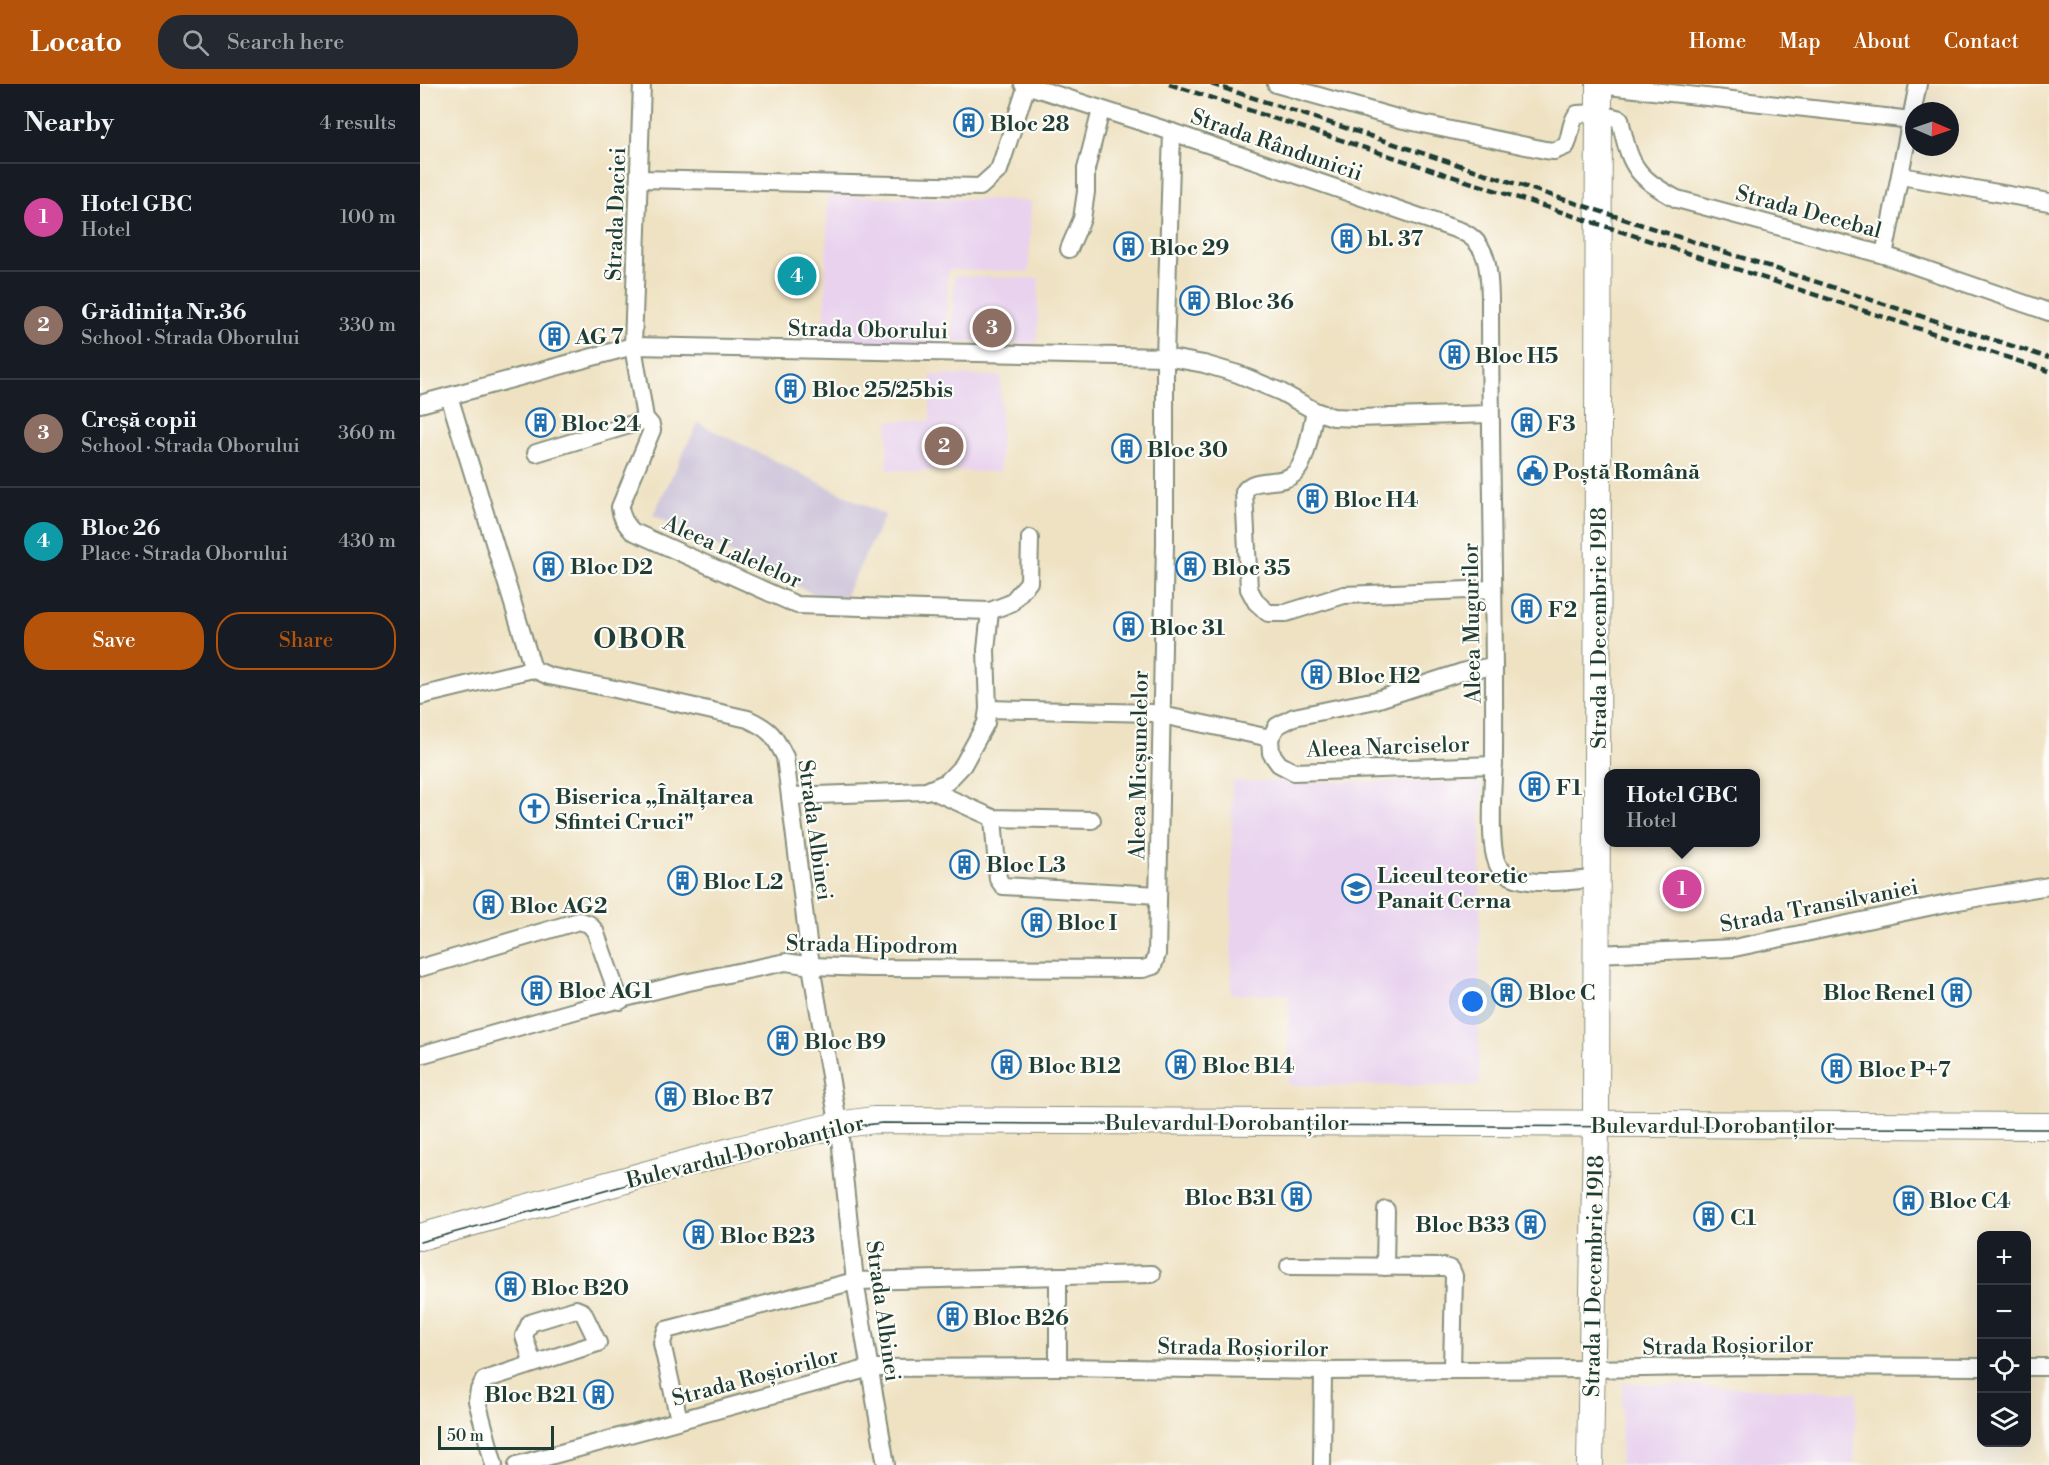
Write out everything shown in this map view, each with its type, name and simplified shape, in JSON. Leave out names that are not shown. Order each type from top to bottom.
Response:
[{"type":"main road","name":"Strada 1 Decembrie 1918","points":[[1590,1465],[1596,1125],[1599,85]]},
{"type":"main road","name":"Bulevardul Dorobanților","points":[[420,1238],[734,1150],[838,1125],[874,1120],[2049,1126]]},
{"type":"street","name":"Strada Daciei","points":[[633,346],[642,84]]},
{"type":"street","points":[[1276,84],[1404,120],[1554,151],[1566,146],[1572,131],[1573,119],[1577,114],[1598,113]]},
{"type":"street","points":[[1915,102],[1918,84]]},
{"type":"street","points":[[639,179],[980,188],[999,170],[1025,85]]},
{"type":"street","name":"Strada Rândunicii","points":[[1025,85],[1172,132],[1469,234],[1482,247],[1489,276]]},
{"type":"street","points":[[1599,85],[1905,119]]},
{"type":"street","points":[[1069,249],[1082,219],[1086,192],[1086,169],[1101,110]]},
{"type":"street","name":"Strada Decebal","points":[[1598,113],[1620,119],[1628,154],[1636,169],[1646,181],[1677,199],[1884,255],[2049,312]]},
{"type":"street","name":"Aleea Micșunelelor","points":[[1153,966],[1157,954],[1165,543],[1165,357],[1172,132]]},
{"type":"street","points":[[1884,255],[1905,156]]},
{"type":"street","points":[[1901,176],[2049,201]]},
{"type":"street","name":"Aleea Mugurilor","points":[[1489,276],[1494,666],[1493,843],[1495,858],[1500,868],[1514,878],[1526,882],[1596,879]]},
{"type":"street","name":"Strada Oborului","points":[[420,404],[633,346],[1165,357],[1204,364],[1238,374],[1281,392],[1315,411],[1334,417],[1490,414]]},
{"type":"street","name":"Aleea Lalelelor","points":[[633,346],[646,420],[652,430],[620,507],[621,516],[632,531],[797,605],[990,611]]},
{"type":"street","points":[[420,696],[533,669],[449,396]]},
{"type":"street","points":[[1315,411],[1303,460],[1294,473],[1283,480],[1253,484],[1246,487],[1244,492],[1249,589],[1256,602],[1268,613],[1286,613],[1344,595],[1493,590]]},
{"type":"street","points":[[536,453],[646,420]]},
{"type":"street","points":[[790,796],[931,790],[947,782],[963,765],[986,723],[988,709],[986,650],[990,611],[1011,603],[1029,582],[1030,538]]},
{"type":"street","name":"Aleea Narciselor","points":[[1494,666],[1466,671],[1376,700],[1294,717],[1277,726],[1270,738],[1271,753],[1279,764],[1294,772],[1494,765]]},
{"type":"street","name":"Strada Albinei","points":[[533,669],[549,676],[615,688],[748,720],[768,729],[785,757],[811,966],[838,1125],[855,1281],[886,1465]]},
{"type":"street","points":[[988,709],[1161,714],[1270,738]]},
{"type":"street","points":[[931,790],[993,818],[1092,820]]},
{"type":"street","points":[[993,818],[998,879],[1003,886],[1158,895]]},
{"type":"street","name":"Strada Transilvaniei","points":[[1596,954],[1734,948],[1952,902],[2049,886]]},
{"type":"street","points":[[420,968],[579,921],[589,924],[595,932],[620,1001]]},
{"type":"street","name":"Strada Hipodrom","points":[[420,1055],[578,1010],[684,983],[786,962],[811,966],[1143,969],[1153,966]]},
{"type":"street","points":[[1385,1267],[1386,1210]]},
{"type":"street","points":[[1289,1266],[1444,1267],[1451,1269],[1454,1276],[1452,1369]]},
{"type":"street","points":[[679,1420],[663,1343],[666,1330],[855,1281],[1152,1274]]},
{"type":"street","points":[[1058,1276],[1059,1367]]},
{"type":"street","points":[[494,1465],[477,1401],[479,1390],[484,1380],[533,1364]]},
{"type":"street","name":"Strada Roșiorilor","points":[[517,1465],[870,1368],[1059,1367],[1323,1371],[1749,1366],[1977,1367]]},
{"type":"street","points":[[2031,1367],[2049,1367]]},
{"type":"street","points":[[1322,1465],[1323,1371]]},
{"type":"shaded area","points":[[828,195],[1031,201],[1029,272],[948,270],[946,348],[824,345]]},
{"type":"shaded area","points":[[954,276],[1039,278],[1037,344],[952,342]]},
{"type":"shaded area","points":[[931,375],[1001,376],[1000,472],[887,470],[888,421],[930,421]]},
{"type":"shaded area","points":[[698,423],[885,515],[840,607],[653,515]]},
{"type":"shaded area","name":"Liceul teoretic Panait Cerna","points":[[1232,781],[1481,782],[1479,1086],[1288,1085],[1289,995],[1231,994]]},
{"type":"shaded area","points":[[1623,1383],[1857,1392],[1854,1465],[1620,1465]]},
{"type":"tram line","points":[[420,1242],[771,1145],[839,1128],[882,1123],[2049,1129]]},
{"type":"railway","points":[[1169,84],[2049,371]]},
{"type":"railway","points":[[1211,84],[2049,358]]},
{"type":"place","name":"Bloc 28","points":[[969,123]]},
{"type":"place","name":"bl. 37","points":[[1346,238]]},
{"type":"place","name":"Bloc 29","points":[[1129,247]]},
{"type":"place","name":"Bloc 26","points":[[797,276]]},
{"type":"place","name":"Bloc 36","points":[[1194,301]]},
{"type":"place","name":"Creșă copii","points":[[992,328]]},
{"type":"place","name":"AG 7","points":[[554,336]]},
{"type":"place","name":"Bloc H5","points":[[1454,355]]},
{"type":"place","name":"Bloc 25/25bis","points":[[791,389]]},
{"type":"place","name":"Bloc 24","points":[[540,423]]},
{"type":"place","name":"F3","points":[[1526,423]]},
{"type":"place","name":"Grădinița Nr.36","points":[[944,446]]},
{"type":"place","name":"Bloc 30","points":[[1126,449]]},
{"type":"place","name":"Poștă Română","points":[[1532,471]]},
{"type":"place","name":"Bloc H4","points":[[1313,499]]},
{"type":"place","name":"Bloc D2","points":[[549,566]]},
{"type":"place","name":"Bloc 35","points":[[1191,567]]},
{"type":"place","name":"F2","points":[[1527,609]]},
{"type":"place","name":"Bloc 31","points":[[1129,627]]},
{"type":"place","name":"Bloc H2","points":[[1316,675]]},
{"type":"place","name":"F1","points":[[1535,787]]},
{"type":"place","name":"Biserica „Înălțarea Sfintei Cruci\"","points":[[534,809]]},
{"type":"place","name":"Bloc L3","points":[[965,864]]},
{"type":"place","name":"Bloc L2","points":[[682,881]]},
{"type":"place","name":"Liceul teoretic Panait Cerna","points":[[1356,888]]},
{"type":"place","name":"Hotel GBC","points":[[1682,889]]},
{"type":"place","name":"Bloc AG2","points":[[489,905]]},
{"type":"place","name":"Bloc I","points":[[1036,922]]},
{"type":"place","name":"Bloc AG1","points":[[537,990]]},
{"type":"place","name":"Bloc C","points":[[1507,992]]},
{"type":"place","name":"Bloc Renel","points":[[1956,992]]},
{"type":"place","name":"Bloc B9","points":[[783,1041]]},
{"type":"place","name":"Bloc B12","points":[[1007,1065]]},
{"type":"place","name":"Bloc B14","points":[[1181,1065]]},
{"type":"place","name":"Bloc P+7","points":[[1837,1069]]},
{"type":"place","name":"Bloc B7","points":[[671,1097]]},
{"type":"place","name":"Bloc B31","points":[[1297,1197]]},
{"type":"place","name":"Bloc C4","points":[[1908,1200]]},
{"type":"place","name":"C1","points":[[1709,1217]]},
{"type":"place","name":"Bloc B33","points":[[1531,1224]]},
{"type":"place","name":"Bloc B23","points":[[699,1235]]},
{"type":"place","name":"Bloc B20","points":[[510,1287]]},
{"type":"place","name":"Bloc B26","points":[[952,1317]]},
{"type":"place","name":"Bloc B21","points":[[598,1394]]},
{"type":"district","name":"OBOR","points":[[640,638]]}]
